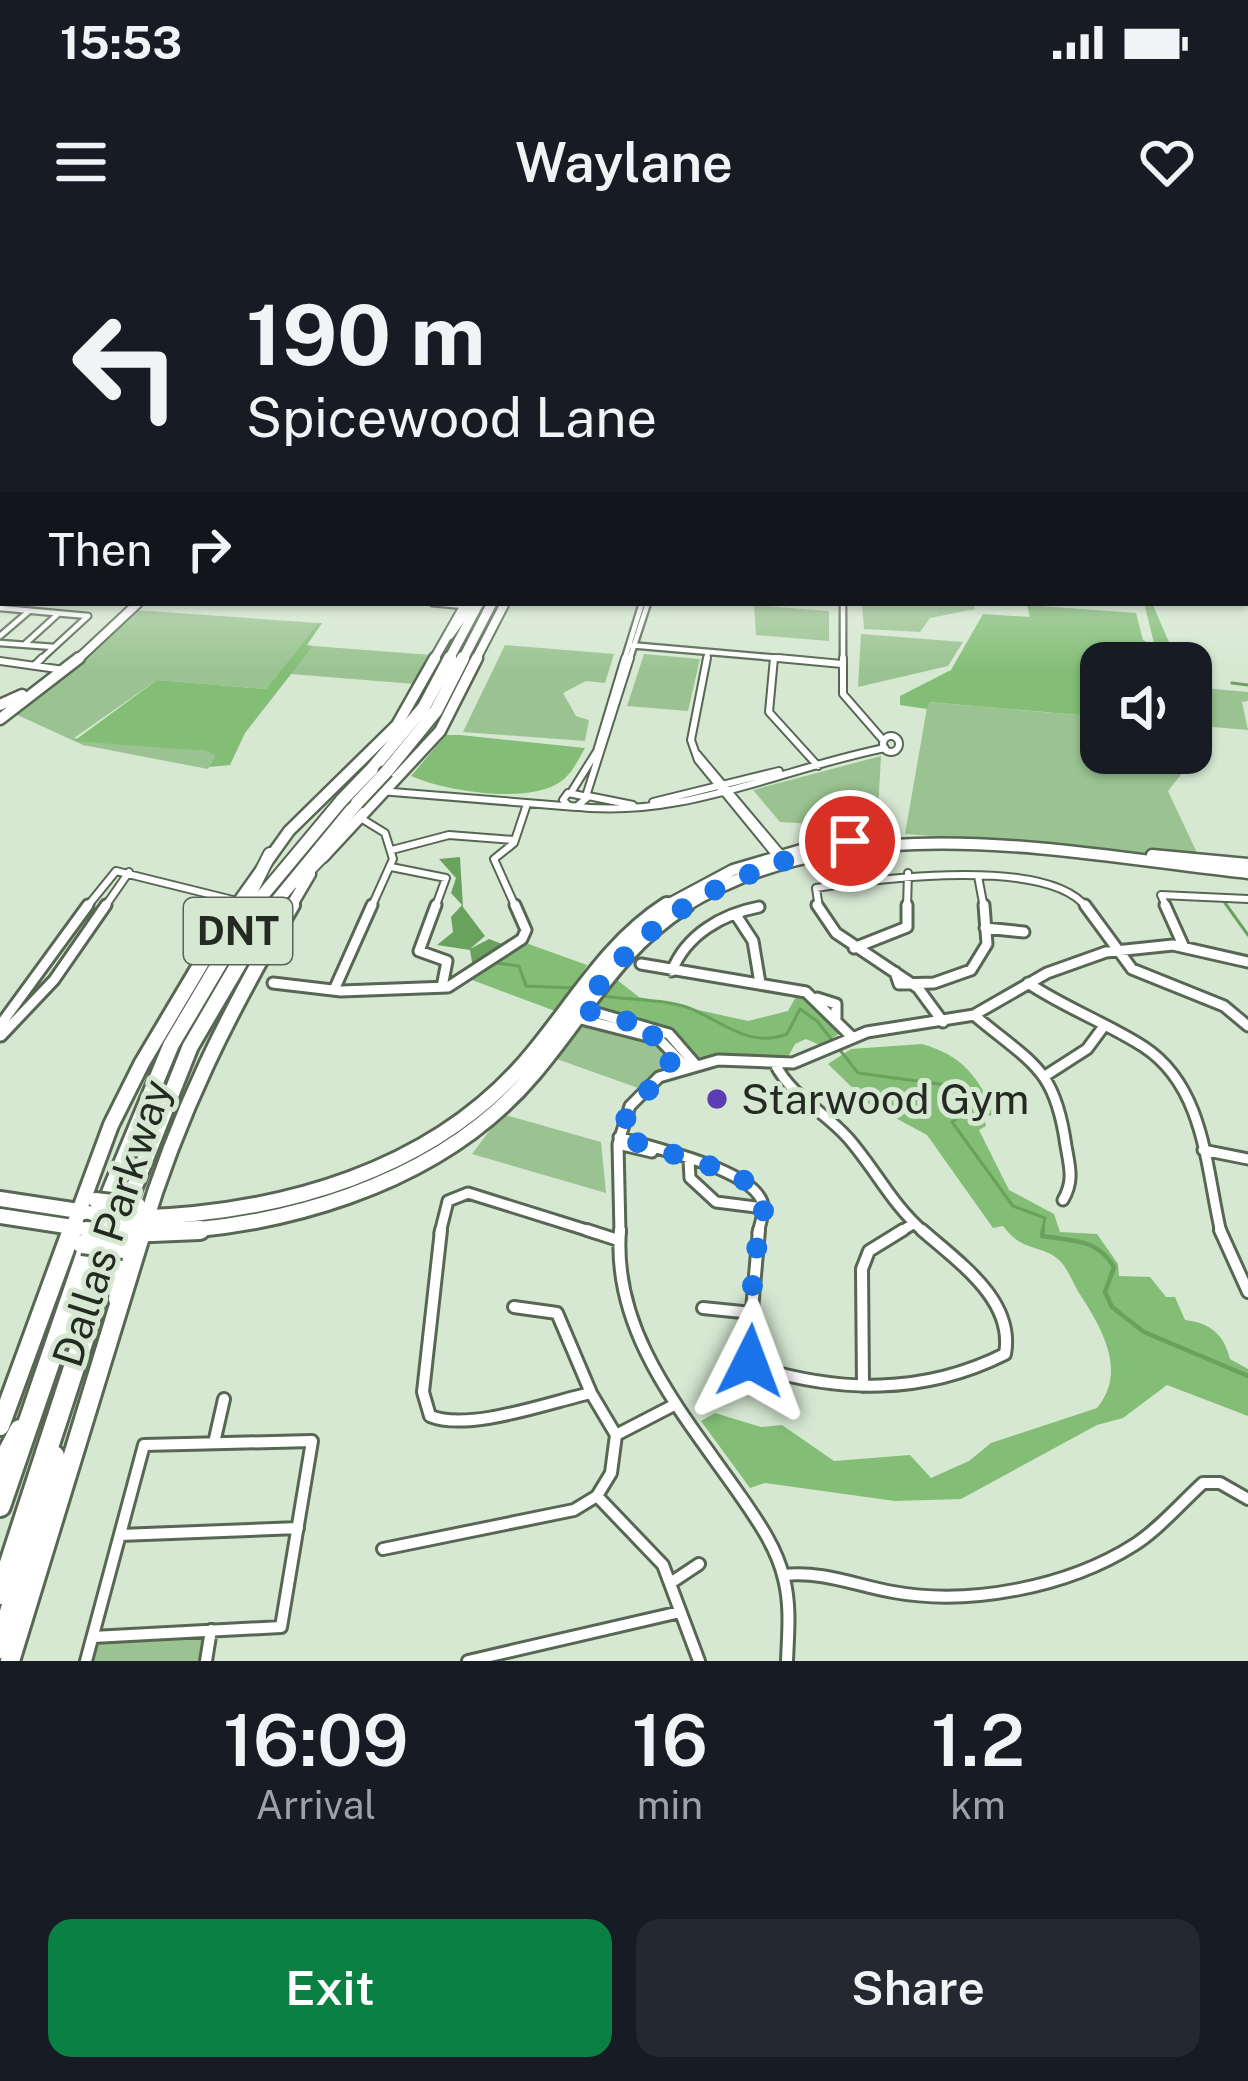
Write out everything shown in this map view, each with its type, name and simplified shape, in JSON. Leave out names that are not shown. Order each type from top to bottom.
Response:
[{"type":"highway","points":[[449,634],[468,606]]},
{"type":"highway","name":"DNT","points":[[0,1594],[141,1160],[194,1041],[280,891],[424,707],[468,606]]},
{"type":"highway","name":"DNT","points":[[379,770],[436,711],[497,606]]},
{"type":"highway","points":[[490,634],[498,606]]},
{"type":"highway","name":"DNT","points":[[0,1507],[120,1157],[154,1077],[262,891],[351,804]]},
{"type":"highway","points":[[194,1041],[210,1025],[290,890],[327,851]]},
{"type":"highway","points":[[154,1077],[164,1047],[270,854]]},
{"type":"highway","points":[[0,1648],[68,1412],[74,1368]]},
{"type":"highway","points":[[0,1468],[35,1405]]},
{"type":"main road","points":[[1,712],[61,670],[130,606]]},
{"type":"main road","name":"Dallas Parkway","points":[[351,804],[341,782],[406,713],[449,634]]},
{"type":"main road","name":"Dallas Parkway","points":[[0,1426],[56,1269],[84,1220],[97,1162],[142,1063],[237,901],[270,854],[351,804],[388,789],[405,774],[455,708],[490,634]]},
{"type":"main road","points":[[1,712],[61,670]]},
{"type":"main road","points":[[357,767],[361,775],[385,780],[405,774]]},
{"type":"main road","name":"Dallas Parkway","points":[[10,1661],[115,1324],[136,1226],[156,1189],[194,1080],[351,804]]},
{"type":"main road","points":[[620,950],[698,893],[780,857],[933,844],[1243,868]]},
{"type":"main road","points":[[0,1216],[136,1226],[283,1202],[386,1165],[488,1100],[573,1011],[620,950],[676,896],[698,893]]},
{"type":"main road","points":[[0,1199],[84,1220],[136,1226]]},
{"type":"street","points":[[597,757],[563,801],[569,806],[584,805],[645,606]]},
{"type":"street","points":[[341,782],[633,810],[885,742],[843,694],[843,606]]},
{"type":"street","points":[[0,608],[88,616],[34,665]]},
{"type":"street","points":[[0,640],[29,610]]},
{"type":"street","points":[[24,645],[59,613]]},
{"type":"street","points":[[0,640],[56,648]]},
{"type":"street","points":[[633,645],[842,664]]},
{"type":"street","points":[[708,652],[691,740],[697,754],[780,857]]},
{"type":"street","points":[[773,657],[769,712],[816,764]]},
{"type":"street","points":[[0,661],[61,670]]},
{"type":"street","points":[[475,797],[529,799],[570,792],[629,806],[724,788]]},
{"type":"street","points":[[273,983],[334,990],[442,987],[457,983],[525,935],[494,859],[515,841],[527,803]]},
{"type":"street","points":[[334,990],[391,867],[392,850],[385,833],[351,804]]},
{"type":"street","points":[[392,850],[449,835],[515,841]]},
{"type":"street","points":[[391,867],[446,878],[419,951],[447,961],[442,987]]},
{"type":"street","points":[[1,1036],[1,1025],[48,954],[67,937],[116,871],[195,895],[237,901]]},
{"type":"street","points":[[1,1036],[16,1026],[53,975],[72,958],[80,939],[129,872]]},
{"type":"street","points":[[853,948],[907,927],[908,873]]},
{"type":"street","points":[[978,876],[985,928],[980,960],[953,976],[918,987],[899,984],[895,972],[853,948],[813,891],[848,880],[908,873],[978,876],[1070,888],[1113,951],[1161,986],[1226,1005],[1248,1025]]},
{"type":"street","points":[[105,885],[119,885]]},
{"type":"street","points":[[1183,945],[1160,897],[1248,899]]},
{"type":"street","points":[[673,971],[682,949],[736,915],[759,907]]},
{"type":"street","points":[[736,915],[752,941],[760,982]]},
{"type":"street","points":[[985,928],[1024,932]]},
{"type":"street","points":[[67,937],[80,939]]},
{"type":"street","points":[[787,1661],[784,1575],[761,1525],[676,1404],[629,1323],[616,1269],[623,1198],[619,1140],[630,1106],[670,1072],[690,1065],[775,1064],[827,1052],[848,1040],[974,1015],[1028,983],[1113,951],[1183,945],[1248,962]]},
{"type":"street","points":[[641,964],[760,982],[836,1004],[840,1012],[836,1018],[848,1040]]},
{"type":"street","points":[[39,974],[53,975]]},
{"type":"street","points":[[1028,983],[1147,1048],[1179,1082],[1203,1150],[1215,1226],[1248,1292]]},
{"type":"street","points":[[918,987],[943,1022]]},
{"type":"street","points":[[573,1011],[654,1033],[674,1044],[690,1065]]},
{"type":"street","points":[[974,1015],[1045,1076],[1059,1097],[1072,1184],[1063,1201]]},
{"type":"street","points":[[1045,1076],[1088,1048],[1103,1026]]},
{"type":"street","points":[[670,1072],[674,1044]]},
{"type":"street","points":[[619,1140],[744,1179],[764,1208],[755,1246],[748,1355],[753,1366],[863,1386],[913,1386],[1000,1358],[1008,1349],[1006,1322],[989,1292],[914,1224],[839,1129],[789,1090],[775,1064]]},
{"type":"street","points":[[1203,1150],[1248,1159]]},
{"type":"street","points":[[689,1160],[690,1178],[709,1198],[764,1208]]},
{"type":"street","points":[[591,1393],[467,1418],[432,1418],[423,1393],[448,1201],[468,1193],[482,1196],[618,1240]]},
{"type":"street","points":[[863,1386],[862,1269],[869,1251],[914,1224]]},
{"type":"street","points":[[383,1549],[541,1519],[597,1496],[611,1473],[616,1435],[591,1393],[557,1313],[514,1307]]},
{"type":"street","points":[[703,1308],[752,1313]]},
{"type":"street","points":[[214,1443],[224,1399]]},
{"type":"street","points":[[616,1435],[676,1404]]},
{"type":"street","points":[[86,1661],[144,1445],[313,1441],[281,1627],[93,1637]]},
{"type":"street","points":[[784,1575],[815,1571],[896,1593],[1023,1588],[1087,1569],[1134,1545],[1203,1483],[1220,1483],[1248,1499]]},
{"type":"street","points":[[597,1496],[647,1545],[672,1582],[699,1661]]},
{"type":"street","points":[[120,1535],[298,1528]]},
{"type":"street","points":[[672,1582],[699,1564]]},
{"type":"street","points":[[468,1661],[680,1612]]},
{"type":"street","points":[[206,1661],[212,1630]]},
{"type":"shaded area","points":[[754,606],[829,611],[829,641],[756,635]]},
{"type":"shaded area","points":[[862,606],[975,609],[930,618],[920,632],[864,629]]},
{"type":"shaded area","points":[[1027,606],[1136,613],[1146,642],[1080,642],[1080,715],[929,702],[927,709],[900,705],[900,696],[951,670],[983,614],[1030,617]]},
{"type":"shaded area","points":[[1145,606],[1153,606],[1169,642],[1154,642]]},
{"type":"shaded area","points":[[134,610],[318,623],[266,689],[157,680],[74,738],[206,751],[215,756],[208,769],[83,745],[13,713],[78,664]]},
{"type":"shaded area","points":[[322,623],[307,645],[313,646],[245,733],[230,765],[209,767],[215,756],[206,751],[74,741],[157,680],[266,689]]},
{"type":"shaded area","points":[[861,634],[963,642],[948,666],[858,687]]},
{"type":"shaded area","points":[[505,645],[614,654],[605,683],[586,681],[563,693],[576,716],[589,720],[585,741],[463,732]]},
{"type":"shaded area","points":[[313,646],[431,655],[415,684],[290,674]]},
{"type":"shaded area","points":[[644,654],[700,659],[688,711],[627,706]]},
{"type":"shaded area","points":[[1212,689],[1248,692],[1248,701],[1242,702],[1248,730],[1212,727]]},
{"type":"shaded area","points":[[928,702],[1080,715],[1080,774],[1181,774],[1168,791],[1199,857],[905,834]]},
{"type":"shaded area","points":[[446,735],[585,748],[569,774],[555,785],[523,793],[483,793],[411,776]]},
{"type":"shaded area","points":[[881,756],[877,828],[780,822],[753,790]]},
{"type":"shaded area","points":[[460,857],[463,907],[485,936],[470,949],[489,939],[505,945],[473,968],[470,950],[437,945],[453,932],[451,917],[462,905],[451,893],[456,878],[439,859]]},
{"type":"shaded area","points":[[523,942],[587,965],[558,1012],[472,980]]},
{"type":"shaded area","points":[[612,976],[639,997],[748,1021],[788,1011],[798,993],[844,1031],[820,1045],[806,1039],[776,1060],[698,1058],[670,1032],[591,1007]]},
{"type":"shaded area","points":[[579,1021],[667,1048],[670,1064],[638,1088],[554,1058]]},
{"type":"shaded area","points":[[922,1044],[958,1061],[982,1089],[995,1115],[984,1116],[986,1126],[979,1130],[1009,1190],[1054,1214],[1060,1232],[1097,1234],[1118,1264],[1119,1276],[1150,1277],[1166,1297],[1175,1297],[1185,1320],[1209,1327],[1220,1336],[1230,1359],[1248,1369],[1248,1416],[1167,1385],[1123,1418],[1097,1425],[961,1499],[895,1501],[765,1483],[750,1488],[701,1421],[715,1413],[761,1427],[782,1425],[834,1461],[910,1455],[931,1478],[969,1461],[991,1443],[1097,1408],[1106,1394],[1111,1364],[1108,1349],[1062,1263],[1018,1240],[1003,1226],[993,1228],[927,1135],[868,1103],[828,1064],[851,1049]]},
{"type":"shaded area","points":[[502,1114],[601,1142],[606,1193],[472,1154]]},
{"type":"shaded area","points":[[208,1637],[203,1661],[90,1661],[96,1641]]},
{"type":"waterway","points":[[1232,683],[1248,685]]},
{"type":"waterway","points":[[1225,903],[1248,935]]},
{"type":"waterway","points":[[496,963],[519,966],[526,986],[574,988]]},
{"type":"waterway","points":[[603,996],[679,1005],[760,1038],[787,1034],[800,1009],[817,1021],[858,1073],[961,1087],[971,1108],[952,1122],[1013,1206],[1045,1218],[1042,1233]]},
{"type":"waterway","points":[[1043,1230],[1042,1236],[1083,1242],[1107,1258],[1114,1267],[1105,1292],[1112,1307],[1144,1332],[1248,1376]]},
{"type":"place","name":"Starwood Gym","points":[[717,1099]]},
{"type":"route","points":[[750,1361],[755,1246],[764,1208],[760,1198],[738,1175],[620,1137],[630,1106],[670,1072],[670,1046],[652,1037],[656,1029],[582,1009],[625,952],[677,909],[784,862],[782,854],[850,841]]}]
